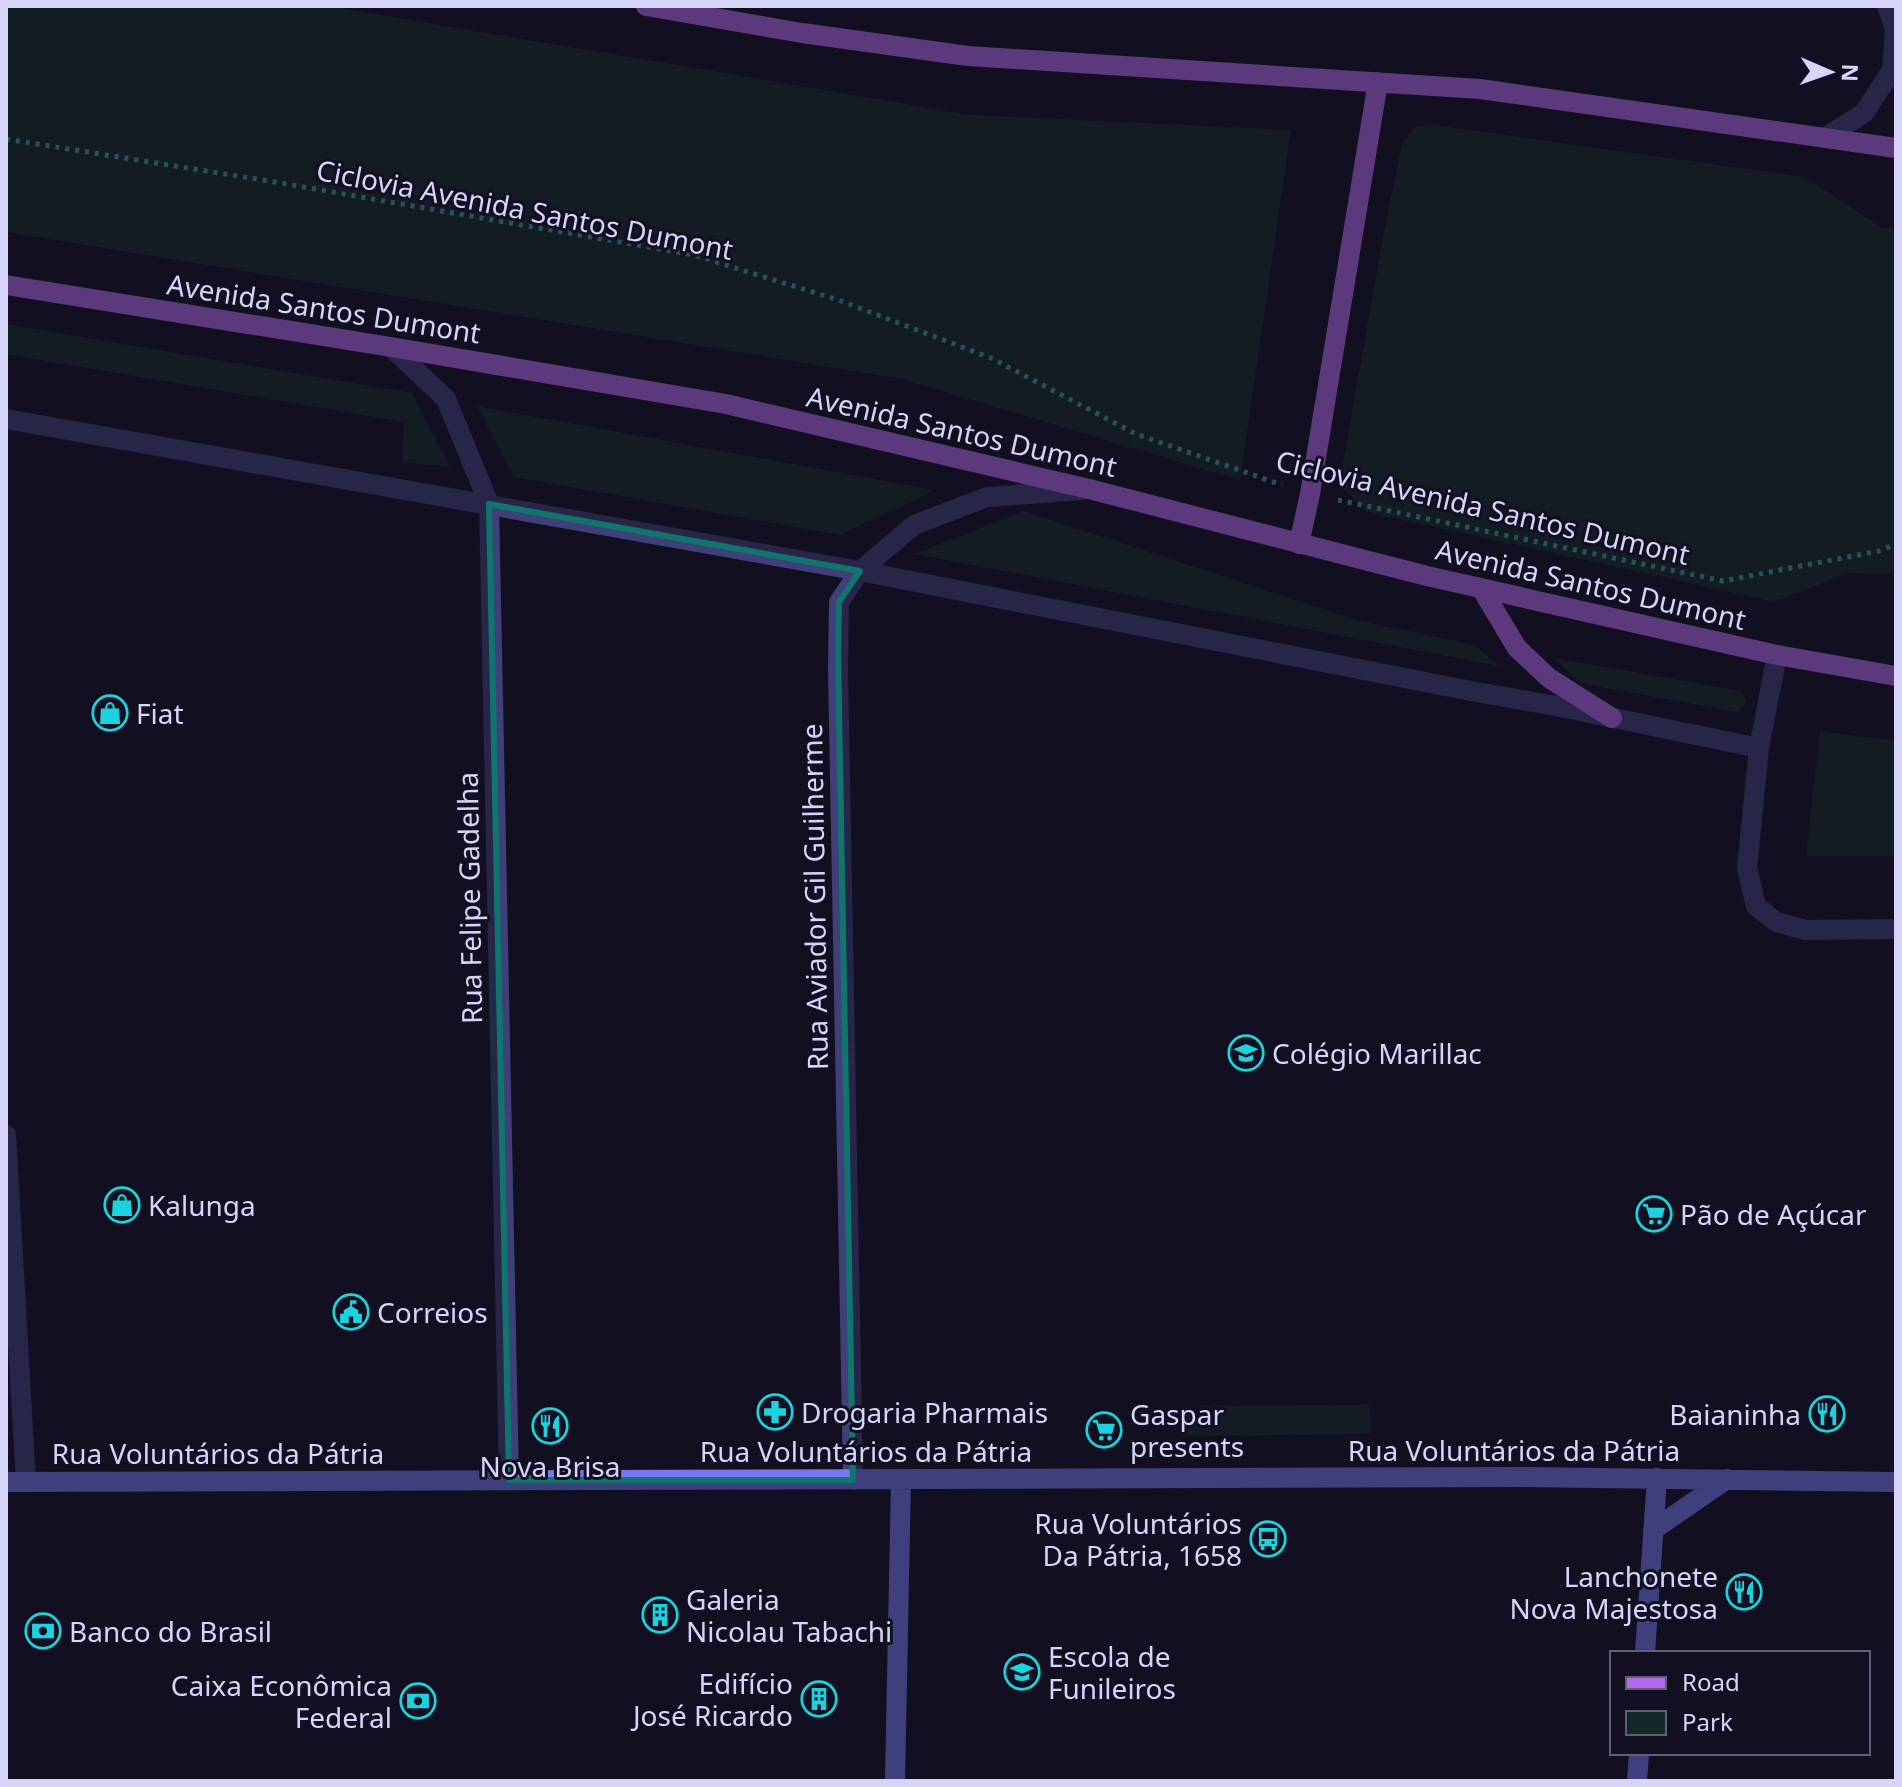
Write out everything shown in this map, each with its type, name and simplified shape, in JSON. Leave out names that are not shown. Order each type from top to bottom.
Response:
[{"type":"main road","points":[[646,6],[802,33],[968,56],[1480,89],[1896,148]]},
{"type":"main road","points":[[1299,544],[1310,494],[1378,82]]},
{"type":"main road","name":"Avenida Santos Dumont","points":[[6,285],[726,404],[1089,489],[1481,588],[1777,655],[1896,676]]},
{"type":"main road","points":[[1481,588],[1517,648],[1549,678],[1612,718]]},
{"type":"main road","points":[[1645,1651],[1657,1478]]},
{"type":"main road","name":"Rua Voluntários da Pátria","points":[[16,1482],[1657,1478],[1896,1482]]},
{"type":"main road","points":[[895,1781],[901,1479]]},
{"type":"main road","name":"Rua Voluntários da Pátria","points":[[1653,1530],[1727,1479]]},
{"type":"main road","points":[[1637,1781],[1639,1755]]},
{"type":"street","points":[[1824,138],[1864,113],[1892,70],[1895,29],[1887,6]]},
{"type":"street","name":"Rua Felipe Gadelha","points":[[391,347],[446,399],[489,504],[509,1480]]},
{"type":"street","points":[[6,419],[860,571],[1759,748]]},
{"type":"street","name":"Rua Aviador Gil Guilherme","points":[[853,1480],[839,602],[860,571],[914,525],[987,497],[1089,489]]},
{"type":"street","points":[[1777,655],[1759,748],[1747,868],[1756,906],[1776,922],[1806,930],[1896,929]]},
{"type":"street","points":[[6,1135],[16,1482]]},
{"type":"path","name":"Ciclovia Avenida Santos Dumont","points":[[6,139],[694,255],[838,300],[991,358],[1136,434],[1310,494],[1723,581],[1879,551],[1896,544]]},
{"type":"highlighted area","points":[[489,504],[860,571],[839,602],[838,654],[853,1480],[509,1480]]},
{"type":"green space","points":[[6,6],[328,6],[972,115],[1291,130],[1240,480],[902,379],[6,232]]},
{"type":"green space","points":[[1435,125],[1804,177],[1882,228],[1896,228],[1896,577],[1894,574],[1848,573],[1770,601],[1367,512],[1341,486],[1342,468],[1403,141],[1417,126]]},
{"type":"green space","points":[[6,324],[412,393],[450,467],[402,462],[404,422],[6,354]]},
{"type":"green space","points":[[477,406],[935,490],[840,535],[514,477]]},
{"type":"green space","points":[[1023,511],[1360,621],[1475,645],[1499,666],[915,554]]},
{"type":"green space","points":[[1554,658],[1741,691],[1747,701],[1737,712],[1580,683]]},
{"type":"green space","points":[[1820,731],[1896,741],[1896,856],[1806,856]]},
{"type":"green space","points":[[1370,1405],[1371,1434],[1182,1436],[1181,1409],[1201,1409],[1201,1406]]},
{"type":"place","name":"Fiat","points":[[110,713]]},
{"type":"place","name":"Colégio Marillac","points":[[1246,1053]]},
{"type":"place","name":"Kalunga","points":[[122,1205]]},
{"type":"place","name":"Pão de Açúcar","points":[[1654,1214]]},
{"type":"place","name":"Correios","points":[[351,1312]]},
{"type":"place","name":"Drogaria Pharmais","points":[[775,1412]]},
{"type":"place","name":"Baianinha","points":[[1827,1414]]},
{"type":"place","name":"Nova Brisa","points":[[550,1426]]},
{"type":"place","name":"Gaspar presents","points":[[1104,1430]]},
{"type":"place","name":"Rua Voluntários Da Pátria, 1658","points":[[1268,1539]]},
{"type":"place","name":"Lanchonete Nova Majestosa","points":[[1744,1592]]},
{"type":"place","name":"Galeria Nicolau Tabachi","points":[[660,1615]]},
{"type":"place","name":"Banco do Brasil","points":[[43,1631]]},
{"type":"place","name":"Escola de Funileiros","points":[[1022,1672]]},
{"type":"place","name":"Edifício José Ricardo","points":[[819,1699]]},
{"type":"place","name":"Caixa Econômica Federal","points":[[418,1701]]}]
